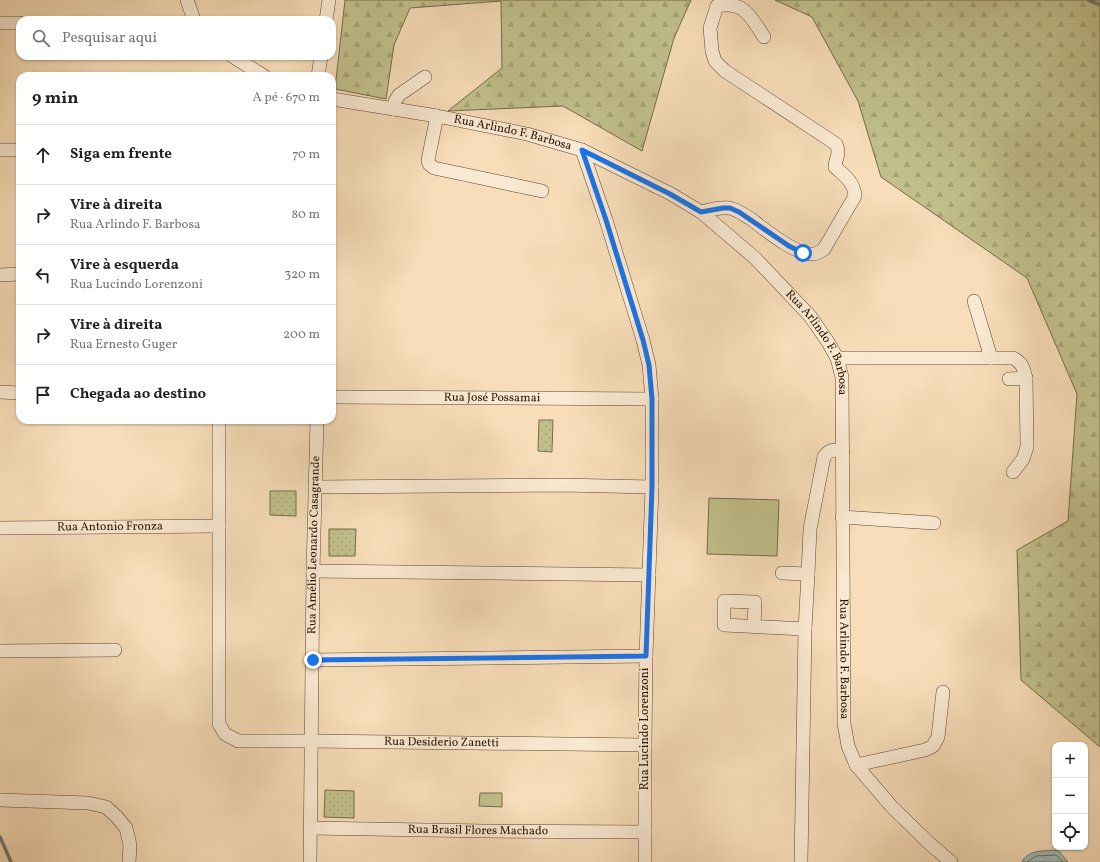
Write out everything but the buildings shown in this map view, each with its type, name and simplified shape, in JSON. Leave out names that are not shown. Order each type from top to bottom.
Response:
[{"type":"street","points":[[187,0],[193,16]]},
{"type":"street","points":[[327,16],[329,0]]},
{"type":"street","points":[[701,212],[730,208],[739,212],[789,246],[803,253],[818,254],[824,249],[855,196],[855,189],[852,184],[835,167],[838,155],[836,144],[725,71],[715,61],[712,51],[710,28],[718,6],[726,3],[736,4],[746,9],[764,37]]},
{"type":"street","points":[[0,23],[16,24]]},
{"type":"street","points":[[238,60],[258,72]]},
{"type":"street","points":[[319,72],[320,60]]},
{"type":"street","points":[[393,109],[395,101],[399,96],[425,77]]},
{"type":"street","name":"Rua Arlindo F. Barbosa","points":[[336,100],[437,116],[527,134],[582,150],[670,194],[701,212],[755,258],[810,316],[837,358],[842,377],[844,723],[848,746],[856,765],[892,807],[950,862]]},
{"type":"street","points":[[437,116],[428,160],[429,164],[434,168],[542,191]]},
{"type":"street","points":[[0,150],[16,150]]},
{"type":"street","name":"Rua Lucindo Lorenzoni","points":[[582,150],[606,220],[643,340],[649,365],[652,399],[652,487],[646,656],[645,862]]},
{"type":"street","points":[[0,275],[16,274]]},
{"type":"street","points":[[974,301],[991,358]]},
{"type":"street","points":[[837,358],[1014,358],[1020,361],[1026,378],[1027,447],[1023,459],[1013,472]]},
{"type":"street","points":[[1010,379],[1026,378]]},
{"type":"street","points":[[0,392],[16,393]]},
{"type":"street","name":"Rua José Possamai","points":[[336,397],[652,399]]},
{"type":"street","points":[[219,424],[219,526]]},
{"type":"street","name":"Rua Amélio Leonardo Casagrande","points":[[310,862],[316,424]]},
{"type":"street","points":[[800,862],[805,629],[810,529],[824,457],[830,450],[843,450]]},
{"type":"street","points":[[315,487],[561,485],[652,487]]},
{"type":"street","points":[[842,517],[934,522]]},
{"type":"street","name":"Rua Antonio Fronza","points":[[0,528],[219,526]]},
{"type":"street","name":"Rua Desiderio Zanetti","points":[[219,526],[219,724],[225,734],[238,741],[645,745]]},
{"type":"street","points":[[313,571],[649,575]]},
{"type":"street","points":[[782,573],[808,574]]},
{"type":"street","points":[[754,626],[805,629]]},
{"type":"street","points":[[0,651],[115,650]]},
{"type":"street","points":[[313,660],[646,656]]},
{"type":"street","points":[[856,765],[925,750],[933,746],[938,737],[943,692]]},
{"type":"street","points":[[0,800],[88,803],[106,807],[117,816],[126,828],[130,845],[129,862]]},
{"type":"street","name":"Rua Brasil Flores Machado","points":[[311,828],[645,832]]},
{"type":"green space","points":[[345,0],[691,0],[674,38],[642,151],[563,106],[448,111],[502,68],[501,1],[410,8],[394,45],[386,99],[336,89]]},
{"type":"green space","points":[[775,0],[1100,0],[1100,747],[1021,680],[1017,550],[1068,521],[1077,394],[1027,278],[881,177],[858,101],[812,17]]},
{"type":"green space","points":[[539,420],[553,420],[552,452],[538,451]]},
{"type":"green space","points":[[270,491],[296,491],[296,516],[270,515]]},
{"type":"green space","points":[[709,498],[779,500],[777,556],[707,554]]},
{"type":"green space","points":[[329,529],[356,529],[355,556],[329,556]]},
{"type":"green space","points":[[325,790],[354,791],[354,818],[324,817]]},
{"type":"green space","points":[[480,793],[502,793],[502,807],[479,806]]},
{"type":"water","points":[[1058,850],[1068,862],[1022,862],[1029,855],[1043,851]]},
{"type":"waterway","points":[[1088,0],[1100,5]]},
{"type":"waterway","points":[[0,837],[11,862]]},
{"type":"route","points":[[313,660],[646,656],[652,487],[652,399],[649,365],[643,340],[606,220],[582,150],[670,194],[701,212],[730,208],[739,212],[789,246],[803,253]]}]
